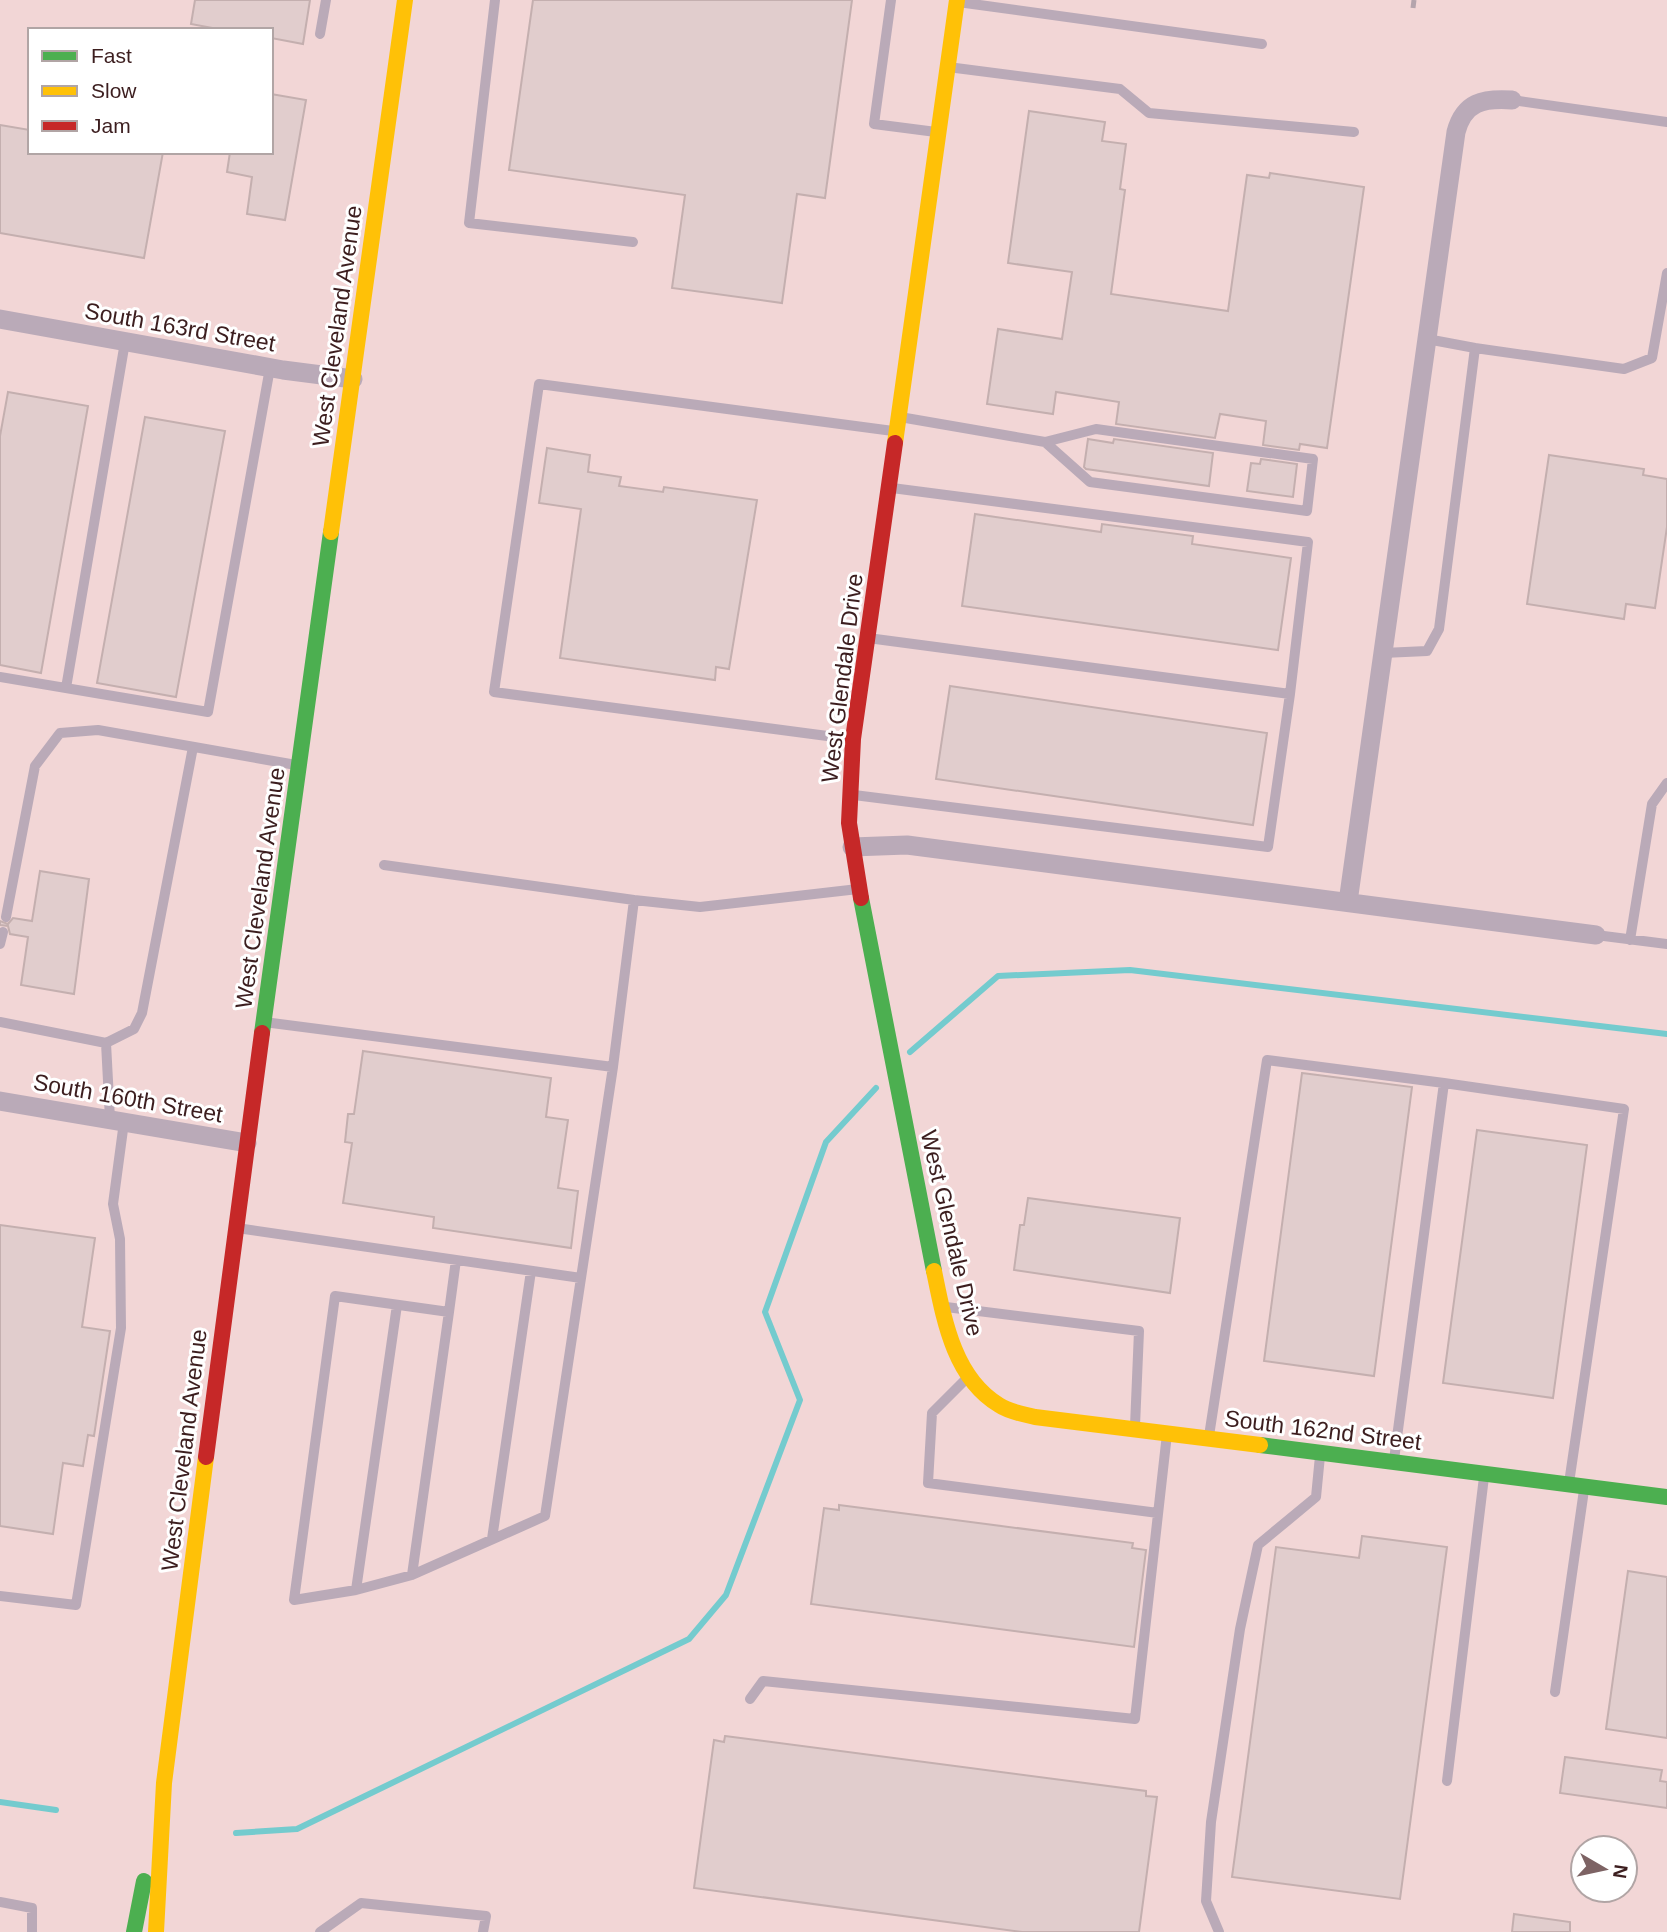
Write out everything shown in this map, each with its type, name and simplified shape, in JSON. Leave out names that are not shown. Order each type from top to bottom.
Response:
[{"type":"street","name":"West Cleveland Avenue","points":[[134,1932],[164,1783],[247,1143],[405,0]]},
{"type":"street","name":"West Glendale Drive","points":[[957,1],[853,739],[850,794],[852,847],[859,889],[941,1307],[962,1369],[979,1391]]},
{"type":"street","points":[[1348,902],[1459,119],[1473,104],[1485,99],[1512,100]]},
{"type":"street","name":"South 163rd Street","points":[[0,319],[270,368],[353,379]]},
{"type":"street","points":[[852,847],[907,845],[1596,936]]},
{"type":"street","name":"South 160th Street","points":[[0,1101],[247,1143]]},
{"type":"street","name":"South 162nd Street","points":[[979,1391],[1001,1407],[1022,1415],[1667,1497]]},
{"type":"street","name":"West Cleveland Avenue","points":[[156,1932],[164,1783]]},
{"type":"lane","points":[[320,34],[326,0]]},
{"type":"lane","points":[[495,0],[469,223],[633,242]]},
{"type":"lane","points":[[891,0],[874,124],[939,133]]},
{"type":"lane","points":[[957,1],[1262,44]]},
{"type":"lane","points":[[948,66],[1120,89],[1149,113],[1354,132]]},
{"type":"lane","points":[[1512,100],[1667,122]]},
{"type":"lane","points":[[1427,339],[1624,369],[1652,358],[1667,273]]},
{"type":"lane","points":[[66,688],[125,342]]},
{"type":"lane","points":[[1383,653],[1427,651],[1439,629],[1475,348]]},
{"type":"lane","points":[[0,677],[208,712],[270,368]]},
{"type":"lane","points":[[853,739],[494,692],[539,384],[1045,442],[1096,429],[1313,459],[1307,511],[1090,482],[1045,442]]},
{"type":"lane","points":[[850,794],[1268,846],[1290,694],[1308,542],[890,488]]},
{"type":"lane","points":[[868,638],[1290,694]]},
{"type":"lane","points":[[6,917],[35,766],[60,733],[98,730],[299,766]]},
{"type":"lane","points":[[0,1022],[106,1043],[134,1029],[142,1013],[193,747]]},
{"type":"lane","points":[[1630,940],[1652,804],[1667,783]]},
{"type":"lane","points":[[384,865],[700,907],[859,889]]},
{"type":"lane","points":[[449,1312],[335,1296],[294,1600],[356,1590],[412,1575],[545,1516],[613,1067],[634,900]]},
{"type":"lane","points":[[0,944],[3,932]]},
{"type":"lane","points":[[1596,936],[1667,944]]},
{"type":"lane","points":[[264,1022],[613,1067]]},
{"type":"lane","points":[[0,1596],[76,1605],[121,1328],[120,1238],[113,1205],[117,1121],[106,1043]]},
{"type":"lane","points":[[1209,1439],[1267,1060],[1624,1109],[1577,1485],[1555,1692]]},
{"type":"lane","points":[[1394,1462],[1444,1083]]},
{"type":"lane","points":[[236,1228],[581,1278]]},
{"type":"lane","points":[[412,1575],[456,1260]]},
{"type":"lane","points":[[492,1539],[531,1271]]},
{"type":"lane","points":[[356,1590],[397,1305]]},
{"type":"lane","points":[[941,1307],[1139,1331],[1135,1430]]},
{"type":"lane","points":[[968,1377],[932,1413],[928,1483],[1158,1513]]},
{"type":"lane","points":[[750,1699],[763,1681],[1135,1719],[1167,1434]]},
{"type":"lane","points":[[1219,1932],[1206,1901],[1209,1848],[1240,1629],[1258,1545],[1315,1497],[1321,1453]]},
{"type":"lane","points":[[1447,1781],[1484,1473]]},
{"type":"lane","points":[[0,1902],[32,1908],[32,1932]]},
{"type":"lane","points":[[320,1932],[360,1903],[486,1916],[484,1932]]},
{"type":"shaded area","points":[[0,0],[1667,0],[1667,1932],[0,1932]]},
{"type":"building","points":[[195,0],[310,0],[303,44],[273,38],[273,28],[212,28],[191,24]]},
{"type":"building","points":[[533,0],[852,0],[825,198],[797,194],[782,303],[672,288],[685,195],[509,170]]},
{"type":"building","points":[[273,94],[306,100],[285,220],[247,214],[252,177],[227,172],[230,154],[273,154]]},
{"type":"building","points":[[1029,111],[1105,122],[1102,141],[1126,144],[1120,189],[1125,190],[1111,294],[1228,311],[1247,175],[1269,178],[1270,173],[1364,187],[1327,448],[1300,444],[1299,450],[1263,445],[1266,421],[1220,414],[1215,438],[1116,424],[1119,402],[1056,392],[1053,414],[987,404],[998,329],[1062,339],[1072,272],[1008,263]]},
{"type":"building","points":[[0,125],[28,130],[28,154],[163,154],[144,258],[0,233]]},
{"type":"building","points":[[8,392],[88,406],[41,673],[0,665],[0,436]]},
{"type":"building","points":[[145,417],[225,431],[176,697],[97,683]]},
{"type":"building","points":[[1088,439],[1113,443],[1114,439],[1213,453],[1209,486],[1086,469],[1084,467]]},
{"type":"building","points":[[547,448],[590,455],[588,472],[621,477],[619,486],[663,492],[664,487],[757,500],[729,669],[716,667],[715,680],[560,658],[581,509],[539,503]]},
{"type":"building","points":[[1549,455],[1644,469],[1643,475],[1667,479],[1667,527],[1655,608],[1626,604],[1624,619],[1527,604]]},
{"type":"building","points":[[1261,459],[1297,464],[1293,497],[1247,491],[1251,463],[1260,464]]},
{"type":"building","points":[[975,514],[1101,532],[1102,524],[1193,536],[1192,544],[1291,558],[1278,650],[962,606]]},
{"type":"building","points":[[950,686],[1267,733],[1253,825],[936,779]]},
{"type":"building","points":[[40,871],[89,879],[74,994],[21,985],[28,937],[10,934],[8,926],[0,925],[0,921],[8,924],[13,918],[32,921]]},
{"type":"building","points":[[363,1051],[551,1078],[546,1117],[568,1120],[558,1188],[578,1191],[571,1248],[433,1228],[434,1217],[343,1203],[352,1143],[345,1142],[348,1114],[354,1114]]},
{"type":"building","points":[[1302,1073],[1412,1087],[1374,1376],[1264,1361]]},
{"type":"building","points":[[1477,1130],[1587,1145],[1553,1398],[1443,1383]]},
{"type":"building","points":[[1028,1198],[1180,1218],[1170,1293],[1014,1270],[1020,1225],[1024,1225]]},
{"type":"building","points":[[0,1225],[95,1238],[82,1327],[110,1331],[94,1436],[88,1435],[83,1466],[63,1463],[53,1534],[0,1526]]},
{"type":"building","points":[[839,1505],[1133,1543],[1132,1548],[1146,1550],[1134,1647],[811,1604],[824,1508],[839,1510]]},
{"type":"building","points":[[1362,1536],[1447,1547],[1400,1899],[1232,1877],[1276,1547],[1359,1558]]},
{"type":"building","points":[[1628,1571],[1667,1577],[1667,1738],[1606,1729]]},
{"type":"building","points":[[725,1736],[1146,1791],[1146,1796],[1157,1797],[1139,1932],[1022,1932],[694,1888],[714,1740],[724,1742]]},
{"type":"building","points":[[1565,1757],[1662,1770],[1660,1781],[1667,1782],[1667,1808],[1560,1793]]},
{"type":"building","points":[[1514,1914],[1570,1922],[1570,1932],[1512,1932]]},
{"type":"waterway","points":[[910,1052],[998,976],[1130,970],[1667,1034]]},
{"type":"waterway","points":[[236,1833],[297,1829],[689,1639],[726,1595],[800,1400],[765,1312],[826,1142],[876,1088]]},
{"type":"waterway","points":[[0,1802],[56,1810]]},
{"type":"railway","points":[[1413,8],[1414,0]]},
{"type":"traffic: fast","points":[[262,1033],[331,532]]},
{"type":"traffic: fast","points":[[861,898],[934,1271]]},
{"type":"traffic: fast","points":[[1260,1445],[1667,1497]]},
{"type":"traffic: fast","points":[[134,1932],[144,1881]]},
{"type":"traffic: slow","points":[[331,532],[405,0]]},
{"type":"traffic: slow","points":[[895,443],[957,0]]},
{"type":"traffic: slow","points":[[934,1271],[947,1328],[961,1364],[984,1394],[1003,1407],[1035,1417],[1260,1445]]},
{"type":"traffic: slow","points":[[156,1932],[164,1783],[206,1457]]},
{"type":"traffic: jam","points":[[861,898],[849,823],[853,739],[895,443]]},
{"type":"traffic: jam","points":[[206,1457],[262,1033]]}]
